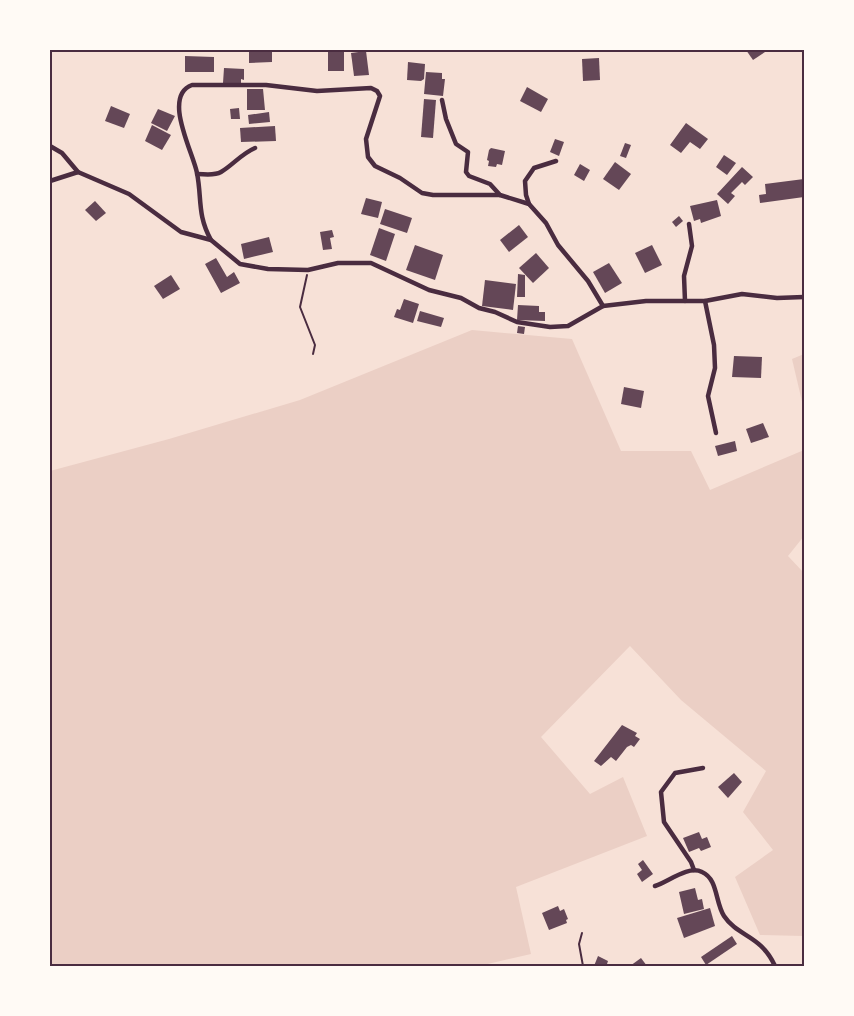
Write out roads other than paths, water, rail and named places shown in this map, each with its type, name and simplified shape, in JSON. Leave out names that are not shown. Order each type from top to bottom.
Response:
[{"type":"street","points":[[529,204],[500,195],[433,195],[422,193],[400,178],[375,166],[368,158],[366,139],[380,96],[377,91],[371,88],[317,91],[266,85],[192,85],[186,88],[179,98],[183,135],[197,174],[202,225],[211,240],[240,264],[268,269],[308,270],[338,262],[371,263],[429,290],[460,298],[479,308],[496,312],[517,322],[550,327],[568,326],[603,306],[646,301],[705,301],[742,294],[777,298],[804,296]]},
{"type":"street","points":[[442,100],[446,119],[456,144],[468,152],[466,172],[470,176],[490,184],[500,195]]},
{"type":"street","points":[[50,146],[62,153],[78,172],[129,194],[181,232],[211,240]]},
{"type":"street","points":[[197,174],[221,172],[246,152],[255,148]]},
{"type":"street","points":[[556,161],[534,168],[525,181],[529,204],[588,281],[603,306]]},
{"type":"street","points":[[50,181],[78,172]]},
{"type":"street","points":[[685,301],[684,276],[692,246],[689,224]]},
{"type":"street","points":[[705,301],[714,345],[715,368],[708,396],[716,433]]},
{"type":"street","points":[[694,870],[691,862],[672,838],[664,822],[661,792],[675,773],[703,768]]},
{"type":"street","points":[[655,886],[694,870],[702,872],[713,883],[724,916],[764,947],[775,966]]}]
